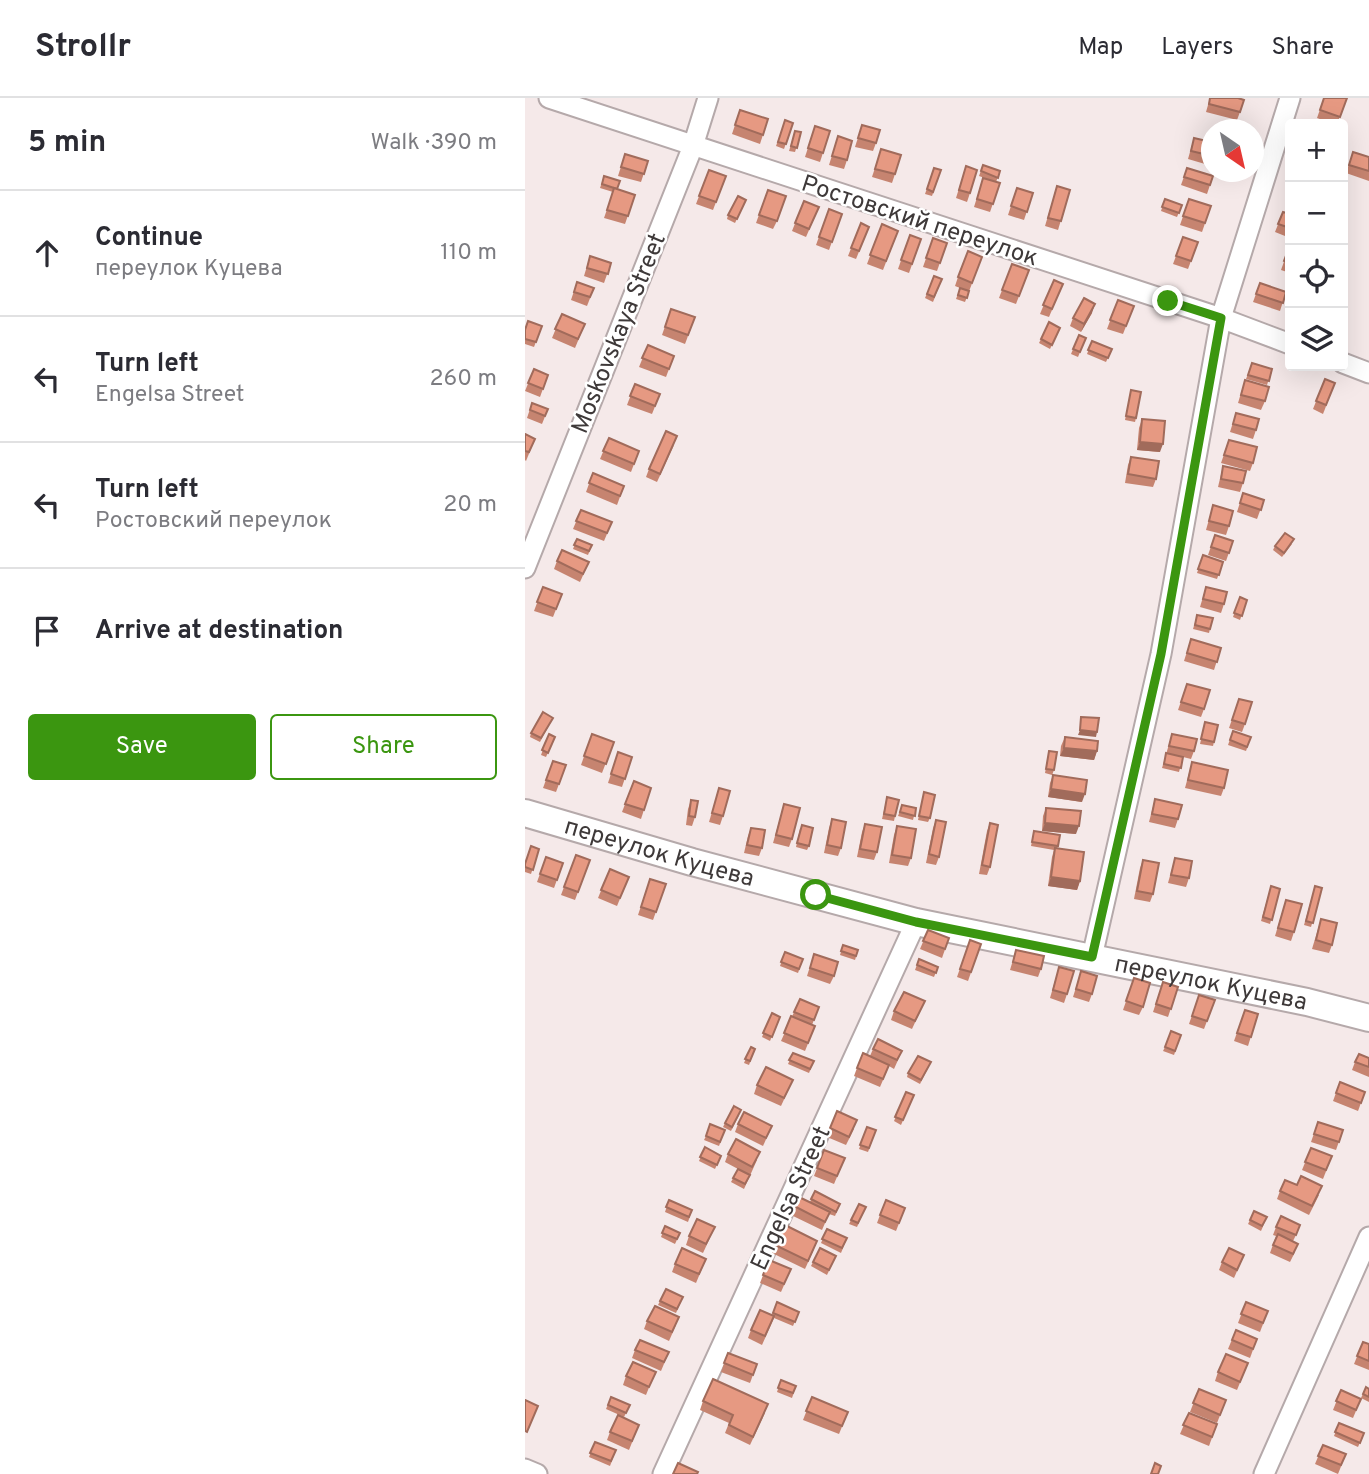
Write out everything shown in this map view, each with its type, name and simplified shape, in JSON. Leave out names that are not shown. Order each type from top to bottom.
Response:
[{"type":"street","name":"Ростовский переулок","points":[[549,98],[1221,318],[1285,342]]},
{"type":"street","name":"Moskovskaya Street","points":[[525,568],[693,146],[708,98]]},
{"type":"street","points":[[1092,957],[1161,654],[1221,318],[1290,98]]},
{"type":"street","points":[[1348,365],[1369,373]]},
{"type":"street","name":"переулок Куцева","points":[[525,813],[692,862],[916,922],[1307,1002],[1369,1018]]},
{"type":"street","name":"Engelsa Street","points":[[663,1474],[916,922]]},
{"type":"street","points":[[1264,1474],[1369,1237]]},
{"type":"street","points":[[525,1469],[537,1474]]},
{"type":"building","points":[[1210,98],[1244,100],[1240,112],[1209,104]]},
{"type":"building","points":[[1324,98],[1347,98],[1340,117],[1320,110]]},
{"type":"building","points":[[740,110],[768,119],[763,135],[735,125]]},
{"type":"building","points":[[785,120],[793,123],[786,144],[778,142]]},
{"type":"building","points":[[862,125],[880,130],[876,143],[858,138]]},
{"type":"building","points":[[815,126],[830,131],[823,153],[808,148]]},
{"type":"building","points":[[795,131],[801,132],[797,148],[791,146]]},
{"type":"building","points":[[838,136],[852,141],[847,160],[832,156]]},
{"type":"building","points":[[1194,138],[1201,140],[1201,153],[1191,151]]},
{"type":"building","points":[[881,149],[901,155],[895,174],[875,169]]},
{"type":"building","points":[[1353,152],[1369,157],[1369,171],[1349,165]]},
{"type":"building","points":[[625,154],[648,161],[644,174],[621,167]]},
{"type":"building","points":[[983,165],[1000,171],[998,178],[981,171]]},
{"type":"building","points":[[966,166],[977,170],[970,193],[959,190]]},
{"type":"building","points":[[934,168],[941,170],[933,192],[927,189]]},
{"type":"building","points":[[1187,168],[1201,172],[1201,182],[1211,182],[1210,185],[1184,177]]},
{"type":"building","points":[[709,170],[726,176],[716,202],[699,196]]},
{"type":"building","points":[[604,176],[620,181],[617,189],[602,184]]},
{"type":"building","points":[[983,178],[1000,183],[993,204],[977,199]]},
{"type":"building","points":[[1057,186],[1070,190],[1061,221],[1048,218]]},
{"type":"building","points":[[614,188],[635,195],[628,216],[607,210]]},
{"type":"building","points":[[1017,188],[1033,193],[1027,212],[1011,206]]},
{"type":"building","points":[[768,190],[786,196],[777,221],[759,215]]},
{"type":"building","points":[[738,196],[746,200],[737,219],[728,215]]},
{"type":"building","points":[[1165,199],[1182,205],[1179,213],[1162,207]]},
{"type":"building","points":[[1189,199],[1211,206],[1205,223],[1183,216]]},
{"type":"building","points":[[804,201],[819,207],[809,229],[795,223]]},
{"type":"building","points":[[829,209],[842,214],[832,242],[819,237]]},
{"type":"building","points":[[1283,212],[1285,213],[1285,226],[1278,224]]},
{"type":"building","points":[[861,223],[869,227],[859,251],[851,248]]},
{"type":"building","points":[[882,224],[898,231],[886,261],[870,255]]},
{"type":"building","points":[[910,235],[921,239],[912,264],[901,260]]},
{"type":"building","points":[[1183,237],[1198,242],[1191,261],[1176,256]]},
{"type":"building","points":[[933,238],[947,243],[940,263],[926,258]]},
{"type":"building","points":[[968,251],[982,257],[972,283],[958,277]]},
{"type":"building","points":[[590,256],[611,263],[608,274],[587,268]]},
{"type":"building","points":[[1012,264],[1029,270],[1019,296],[1002,290]]},
{"type":"building","points":[[934,276],[942,279],[934,297],[927,294]]},
{"type":"building","points":[[1054,280],[1063,284],[1052,309],[1043,305]]},
{"type":"building","points":[[577,282],[594,288],[590,297],[574,292]]},
{"type":"building","points":[[1260,283],[1285,292],[1283,303],[1256,294]]},
{"type":"building","points":[[960,288],[969,291],[967,298],[958,295]]},
{"type":"building","points":[[1084,298],[1095,304],[1084,324],[1073,318]]},
{"type":"building","points":[[1118,300],[1134,306],[1126,326],[1110,320]]},
{"type":"building","points":[[671,309],[695,317],[688,335],[665,327]]},
{"type":"building","points":[[562,314],[585,324],[578,339],[555,329]]},
{"type":"building","points":[[528,321],[542,326],[536,342],[525,339]]},
{"type":"building","points":[[1049,322],[1060,328],[1052,345],[1041,339]]},
{"type":"building","points":[[1079,335],[1086,338],[1080,352],[1073,349]]},
{"type":"building","points":[[1092,341],[1112,349],[1108,358],[1088,350]]},
{"type":"building","points":[[648,345],[674,356],[669,369],[642,358]]},
{"type":"building","points":[[1252,363],[1272,369],[1269,381],[1248,375]]},
{"type":"building","points":[[534,369],[548,375],[543,389],[528,383]]},
{"type":"building","points":[[1325,379],[1335,383],[1326,405],[1316,401]]},
{"type":"building","points":[[1245,380],[1269,387],[1265,401],[1241,395]]},
{"type":"building","points":[[635,384],[660,394],[655,406],[630,396]]},
{"type":"building","points":[[1131,390],[1141,392],[1136,418],[1126,416]]},
{"type":"building","points":[[532,403],[548,409],[545,416],[530,410]]},
{"type":"building","points":[[1236,413],[1259,419],[1256,430],[1233,424]]},
{"type":"building","points":[[1142,419],[1165,421],[1163,444],[1140,442]]},
{"type":"building","points":[[666,431],[677,436],[660,474],[649,469]]},
{"type":"building","points":[[525,434],[535,439],[529,452],[525,451]]},
{"type":"building","points":[[609,438],[639,451],[634,464],[603,451]]},
{"type":"building","points":[[1229,440],[1257,447],[1253,463],[1224,455]]},
{"type":"building","points":[[1131,457],[1159,461],[1156,479],[1128,474]]},
{"type":"building","points":[[1223,466],[1246,471],[1243,483],[1221,479]]},
{"type":"building","points":[[593,473],[624,486],[620,496],[589,483]]},
{"type":"building","points":[[1243,493],[1264,500],[1261,510],[1240,503]]},
{"type":"building","points":[[1213,505],[1233,511],[1229,526],[1209,521]]},
{"type":"building","points":[[581,510],[612,522],[607,533],[576,521]]},
{"type":"building","points":[[1285,533],[1294,539],[1284,553],[1275,546]]},
{"type":"building","points":[[1215,535],[1233,541],[1229,553],[1211,547]]},
{"type":"building","points":[[577,539],[592,545],[589,551],[574,545]]},
{"type":"building","points":[[562,550],[589,562],[583,574],[557,561]]},
{"type":"building","points":[[1203,555],[1223,562],[1219,575],[1198,569]]},
{"type":"building","points":[[543,587],[562,594],[556,609],[537,602]]},
{"type":"building","points":[[1206,587],[1227,592],[1224,604],[1203,599]]},
{"type":"building","points":[[1240,597],[1247,600],[1242,616],[1234,613]]},
{"type":"building","points":[[1197,615],[1213,618],[1210,629],[1195,625]]},
{"type":"building","points":[[1191,639],[1221,648],[1217,662],[1187,653]]},
{"type":"building","points":[[1187,684],[1210,690],[1204,709],[1181,702]]},
{"type":"building","points":[[1239,699],[1252,702],[1245,724],[1232,720]]},
{"type":"building","points":[[543,712],[553,718],[541,738],[531,733]]},
{"type":"building","points":[[1081,717],[1099,718],[1097,732],[1080,730]]},
{"type":"building","points":[[1205,722],[1218,725],[1214,742],[1201,739]]},
{"type":"building","points":[[1233,731],[1251,737],[1247,747],[1230,740]]},
{"type":"building","points":[[549,734],[555,737],[548,753],[542,750]]},
{"type":"building","points":[[592,734],[614,742],[606,764],[584,756]]},
{"type":"building","points":[[1172,734],[1197,739],[1194,751],[1169,746]]},
{"type":"building","points":[[1065,737],[1098,741],[1097,751],[1064,748]]},
{"type":"building","points":[[1049,751],[1057,752],[1054,770],[1046,769]]},
{"type":"building","points":[[618,752],[632,757],[625,779],[611,774]]},
{"type":"building","points":[[1166,753],[1183,757],[1181,768],[1164,764]]},
{"type":"building","points":[[553,761],[566,765],[559,784],[546,780]]},
{"type":"building","points":[[1192,762],[1228,770],[1224,788],[1188,780]]},
{"type":"building","points":[[1053,775],[1087,780],[1085,794],[1051,789]]},
{"type":"building","points":[[634,781],[651,788],[644,810],[625,804]]},
{"type":"building","points":[[719,788],[730,791],[723,816],[712,813]]},
{"type":"building","points":[[924,792],[935,795],[930,818],[919,816]]},
{"type":"building","points":[[887,797],[899,800],[895,816],[884,814]]},
{"type":"building","points":[[1155,799],[1182,805],[1178,819],[1152,814]]},
{"type":"building","points":[[691,800],[698,801],[695,817],[689,816]]},
{"type":"building","points":[[784,804],[800,808],[792,839],[776,835]]},
{"type":"building","points":[[902,805],[916,808],[915,816],[900,812]]},
{"type":"building","points":[[1046,808],[1081,811],[1079,826],[1045,823]]},
{"type":"building","points":[[832,819],[846,822],[841,848],[827,845]]},
{"type":"building","points":[[936,820],[946,822],[939,857],[929,854]]},
{"type":"building","points":[[990,823],[998,825],[990,867],[982,865]]},
{"type":"building","points":[[865,824],[882,827],[877,852],[860,849]]},
{"type":"building","points":[[802,825],[813,828],[809,846],[797,843]]},
{"type":"building","points":[[897,826],[916,829],[911,858],[892,855]]},
{"type":"building","points":[[751,828],[765,830],[762,848],[747,845]]},
{"type":"building","points":[[1034,831],[1060,835],[1058,846],[1032,842]]},
{"type":"building","points":[[531,846],[539,849],[533,870],[525,867]]},
{"type":"building","points":[[1055,848],[1084,852],[1080,881],[1051,877]]},
{"type":"building","points":[[576,855],[590,860],[578,892],[564,887]]},
{"type":"building","points":[[546,857],[563,863],[557,880],[540,874]]},
{"type":"building","points":[[1175,858],[1192,861],[1189,878],[1171,875]]},
{"type":"building","points":[[1143,860],[1159,863],[1153,894],[1137,891]]},
{"type":"building","points":[[610,869],[629,877],[620,898],[601,890]]},
{"type":"building","points":[[650,879],[666,884],[656,912],[641,907]]},
{"type":"building","points":[[1271,886],[1280,889],[1272,920],[1263,917]]},
{"type":"building","points":[[1315,886],[1322,888],[1313,923],[1306,921]]},
{"type":"building","points":[[1286,900],[1302,904],[1294,932],[1278,928]]},
{"type":"building","points":[[1321,919],[1337,923],[1332,945],[1316,940]]},
{"type":"building","points":[[928,930],[949,938],[945,949],[923,941]]},
{"type":"building","points":[[970,940],[981,944],[971,972],[960,969]]},
{"type":"building","points":[[843,945],[858,950],[856,956],[841,951]]},
{"type":"building","points":[[1016,950],[1044,956],[1041,969],[1013,962]]},
{"type":"building","points":[[785,952],[803,959],[799,969],[781,962]]},
{"type":"building","points":[[814,954],[838,962],[834,976],[810,968]]},
{"type":"building","points":[[919,959],[938,967],[936,973],[917,965]]},
{"type":"building","points":[[1059,967],[1074,971],[1067,994],[1053,990]]},
{"type":"building","points":[[1081,971],[1097,976],[1092,994],[1076,989]]},
{"type":"building","points":[[1134,978],[1150,983],[1143,1007],[1126,1001]]},
{"type":"building","points":[[1163,982],[1178,987],[1171,1009],[1156,1004]]},
{"type":"building","points":[[904,992],[925,1001],[915,1021],[894,1011]]},
{"type":"building","points":[[1199,995],[1215,1000],[1207,1021],[1192,1016]]},
{"type":"building","points":[[800,999],[819,1007],[814,1020],[794,1012]]},
{"type":"building","points":[[1245,1010],[1258,1014],[1251,1037],[1237,1033]]},
{"type":"building","points":[[772,1013],[780,1017],[772,1037],[763,1033]]},
{"type":"building","points":[[791,1016],[815,1026],[808,1043],[784,1033]]},
{"type":"building","points":[[1171,1031],[1181,1035],[1175,1051],[1165,1047]]},
{"type":"building","points":[[878,1039],[902,1051],[897,1060],[873,1049]]},
{"type":"building","points":[[751,1047],[755,1049],[750,1061],[745,1059]]},
{"type":"building","points":[[793,1053],[814,1061],[810,1069],[789,1060]]},
{"type":"building","points":[[863,1053],[889,1065],[883,1079],[857,1068]]},
{"type":"building","points":[[1359,1054],[1369,1058],[1369,1067],[1355,1062]]},
{"type":"building","points":[[918,1056],[931,1062],[921,1080],[908,1073]]},
{"type":"building","points":[[766,1067],[793,1080],[784,1098],[757,1085]]},
{"type":"building","points":[[1340,1082],[1365,1092],[1361,1103],[1336,1093]]},
{"type":"building","points":[[906,1092],[914,1095],[903,1120],[895,1117]]},
{"type":"building","points":[[734,1106],[741,1110],[732,1127],[725,1123]]},
{"type":"building","points":[[837,1111],[857,1120],[849,1137],[830,1128]]},
{"type":"building","points":[[744,1112],[772,1126],[766,1138],[738,1124]]},
{"type":"building","points":[[1318,1122],[1343,1130],[1339,1142],[1314,1134]]},
{"type":"building","points":[[710,1124],[725,1130],[720,1142],[706,1136]]},
{"type":"building","points":[[867,1127],[876,1130],[869,1148],[860,1145]]},
{"type":"building","points":[[736,1139],[760,1152],[752,1167],[728,1154]]},
{"type":"building","points":[[705,1147],[721,1156],[717,1165],[700,1157]]},
{"type":"building","points":[[1311,1148],[1332,1156],[1326,1170],[1305,1162]]},
{"type":"building","points":[[824,1150],[845,1158],[837,1176],[817,1168]]},
{"type":"building","points":[[738,1169],[750,1175],[745,1184],[733,1178]]},
{"type":"building","points":[[1301,1176],[1322,1186],[1312,1206],[1280,1191],[1285,1180],[1297,1185]]},
{"type":"building","points":[[815,1191],[840,1204],[836,1212],[811,1199]]},
{"type":"building","points":[[799,1197],[830,1212],[825,1222],[794,1206]]},
{"type":"building","points":[[669,1200],[692,1210],[689,1217],[666,1207]]},
{"type":"building","points":[[886,1200],[905,1208],[899,1223],[880,1215]]},
{"type":"building","points":[[859,1204],[866,1207],[858,1223],[851,1220]]},
{"type":"building","points":[[1254,1211],[1267,1217],[1262,1226],[1250,1220]]},
{"type":"building","points":[[1281,1216],[1300,1225],[1296,1235],[1276,1227]]},
{"type":"building","points":[[697,1219],[715,1227],[706,1244],[689,1236]]},
{"type":"building","points":[[785,1225],[817,1241],[808,1261],[775,1245]]},
{"type":"building","points":[[665,1226],[680,1233],[677,1239],[662,1233]]},
{"type":"building","points":[[827,1229],[847,1238],[842,1248],[822,1239]]},
{"type":"building","points":[[1278,1234],[1298,1244],[1293,1254],[1273,1245]]},
{"type":"building","points":[[682,1248],[706,1259],[699,1274],[675,1264]]},
{"type":"building","points":[[820,1248],[836,1256],[829,1270],[813,1262]]},
{"type":"building","points":[[1229,1248],[1244,1255],[1237,1270],[1222,1262]]},
{"type":"building","points":[[769,1260],[791,1269],[784,1284],[763,1275]]},
{"type":"building","points":[[666,1289],[683,1297],[677,1309],[660,1301]]},
{"type":"building","points":[[777,1302],[799,1312],[795,1322],[773,1313]]},
{"type":"building","points":[[1246,1302],[1268,1311],[1263,1323],[1241,1314]]},
{"type":"building","points":[[655,1306],[679,1317],[672,1332],[647,1321]]},
{"type":"building","points":[[760,1310],[774,1316],[765,1336],[751,1330]]},
{"type":"building","points":[[1236,1330],[1257,1339],[1253,1349],[1232,1340]]},
{"type":"building","points":[[640,1340],[669,1352],[664,1362],[635,1350]]},
{"type":"building","points":[[1363,1342],[1369,1344],[1369,1361],[1357,1356]]},
{"type":"building","points":[[728,1353],[757,1364],[753,1375],[724,1363]]},
{"type":"building","points":[[1226,1354],[1248,1363],[1240,1382],[1218,1372]]},
{"type":"building","points":[[633,1362],[656,1372],[649,1387],[626,1376]]},
{"type":"building","points":[[713,1379],[768,1404],[753,1437],[729,1425],[733,1415],[703,1401]]},
{"type":"building","points":[[781,1380],[796,1386],[793,1393],[778,1388]]},
{"type":"building","points":[[1366,1387],[1369,1389],[1369,1397],[1363,1394]]},
{"type":"building","points":[[1199,1389],[1226,1400],[1220,1415],[1193,1403]]},
{"type":"building","points":[[1341,1390],[1361,1399],[1356,1410],[1336,1401]]},
{"type":"building","points":[[611,1397],[630,1405],[626,1413],[608,1405]]},
{"type":"building","points":[[812,1397],[848,1412],[842,1426],[806,1411]]},
{"type":"building","points":[[525,1400],[538,1406],[527,1432],[525,1431]]},
{"type":"building","points":[[1189,1413],[1217,1424],[1212,1437],[1183,1425]]},
{"type":"building","points":[[618,1415],[639,1425],[632,1441],[610,1432]]},
{"type":"building","points":[[1339,1423],[1364,1433],[1360,1443],[1335,1432]]},
{"type":"building","points":[[595,1442],[616,1450],[611,1461],[590,1453]]},
{"type":"building","points":[[1323,1445],[1346,1454],[1341,1465],[1318,1456]]},
{"type":"building","points":[[678,1463],[698,1472],[697,1474],[673,1474]]},
{"type":"building","points":[[1155,1463],[1161,1466],[1158,1474],[1151,1474]]},
{"type":"route","points":[[816,895],[916,922],[1092,957],[1161,654],[1221,318],[1168,301]]}]
